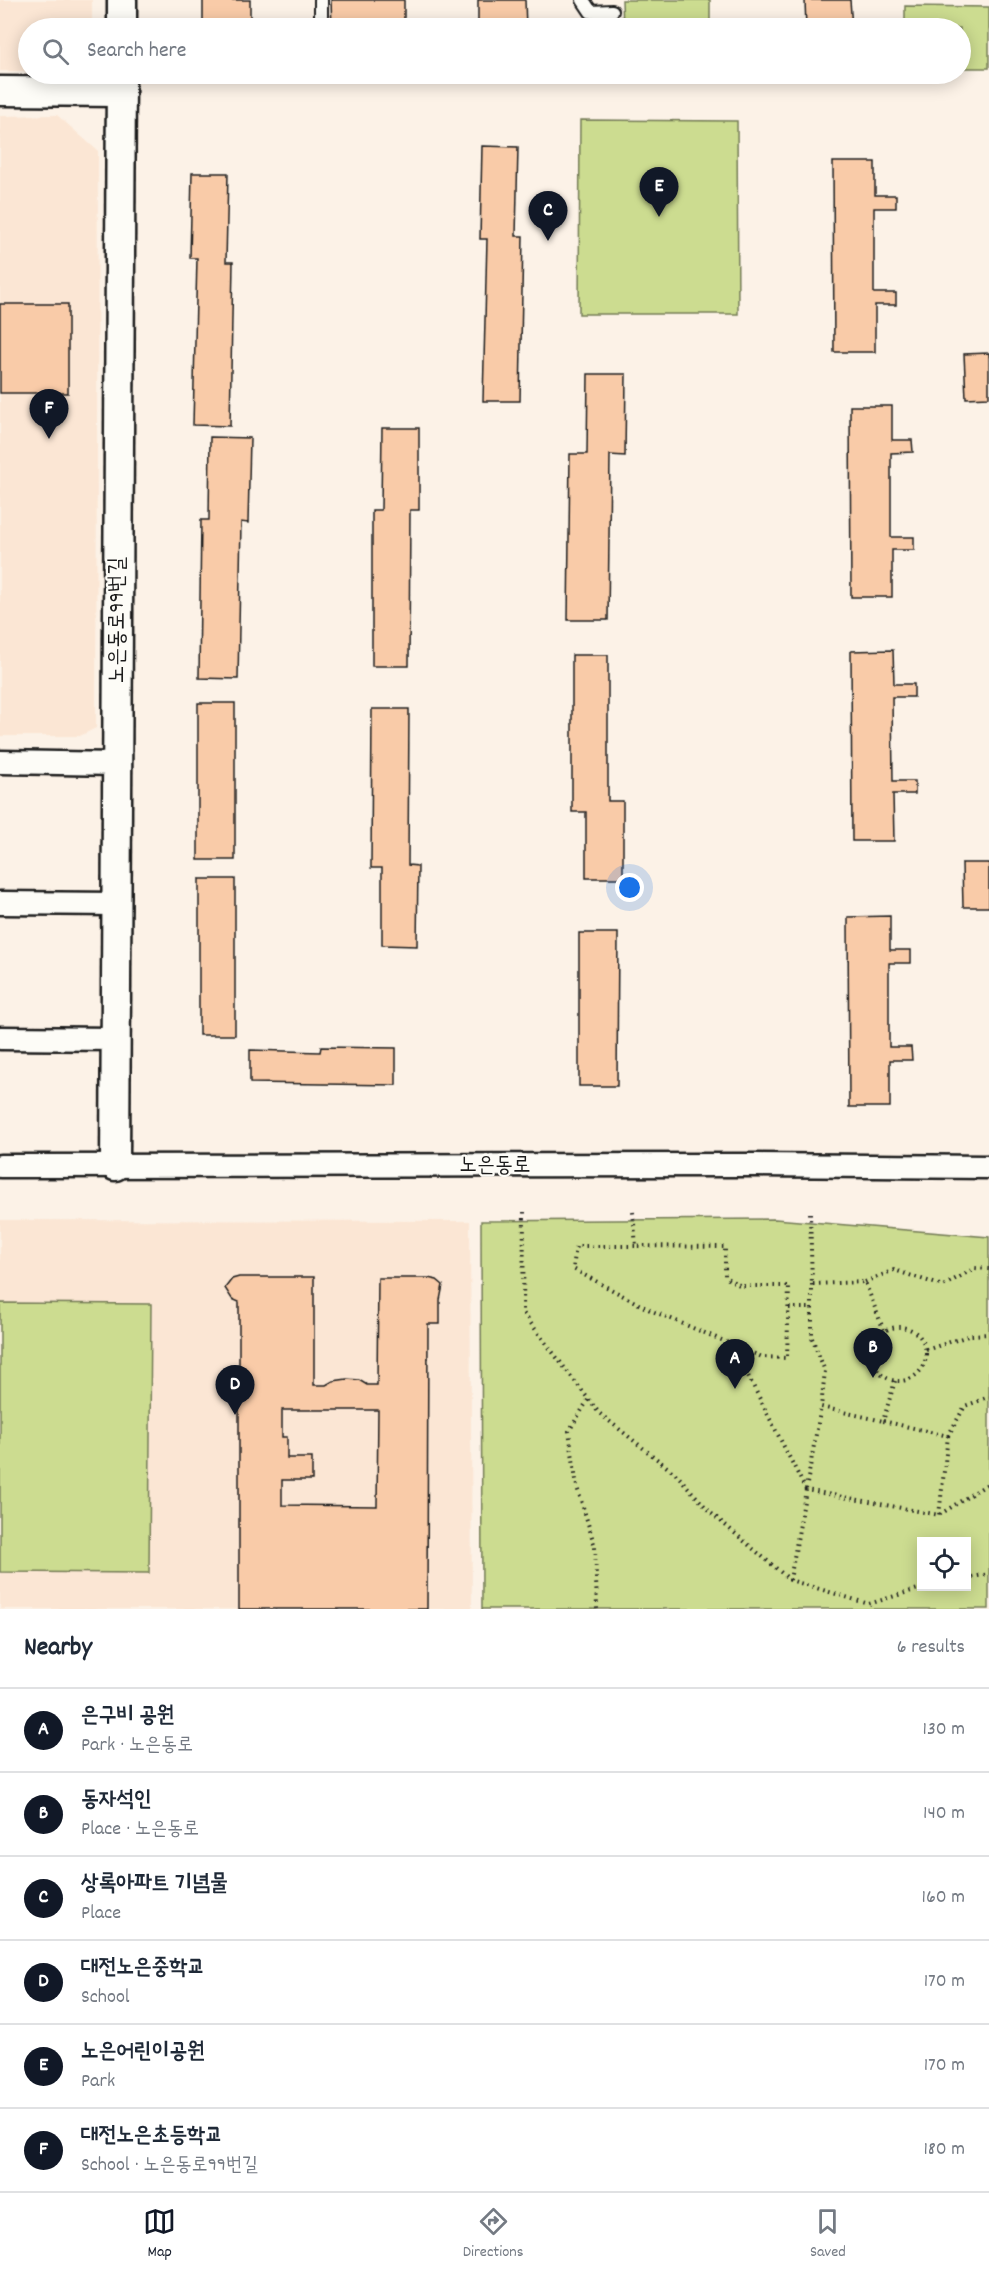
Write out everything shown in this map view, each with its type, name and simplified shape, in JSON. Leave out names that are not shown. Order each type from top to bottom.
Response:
[{"type":"street","points":[[122,0],[122,18]]},
{"type":"street","points":[[0,92],[108,84]]},
{"type":"street","name":"노은동로99번길","points":[[115,1166],[121,84]]},
{"type":"street","points":[[0,762],[117,764]]},
{"type":"street","points":[[0,903],[117,904]]},
{"type":"street","points":[[0,1038],[116,1039]]},
{"type":"street","name":"노은동로","points":[[0,1166],[989,1167]]},
{"type":"lane","points":[[321,0],[321,18]]},
{"type":"lane","points":[[583,0],[591,12],[612,10]]},
{"type":"path","points":[[524,1212],[524,1313],[599,1413],[677,1475],[711,1513],[790,1580],[869,1606],[917,1591]]},
{"type":"path","points":[[633,1212],[636,1246]]},
{"type":"path","points":[[790,1580],[821,1407],[825,1371],[812,1338],[810,1213]]},
{"type":"path","points":[[576,1246],[636,1246],[724,1247],[725,1277],[741,1286],[789,1286],[787,1358],[762,1357],[650,1310],[573,1269],[576,1246]]},
{"type":"path","points":[[812,1284],[865,1282],[894,1270],[943,1286],[975,1268],[989,1269]]},
{"type":"path","points":[[865,1282],[884,1331]]},
{"type":"path","points":[[789,1308],[812,1308]]},
{"type":"path","points":[[902,1327],[919,1334],[926,1350],[924,1366],[918,1373],[904,1381],[895,1381],[879,1373],[872,1356],[873,1346],[884,1331],[902,1327]]},
{"type":"path","points":[[926,1350],[971,1335],[989,1334]]},
{"type":"path","points":[[732,1344],[806,1490]]},
{"type":"path","points":[[883,1421],[895,1381]]},
{"type":"path","points":[[939,1515],[948,1436],[965,1406],[989,1397]]},
{"type":"path","points":[[589,1399],[569,1431],[577,1487],[595,1547],[597,1609]]},
{"type":"path","points":[[821,1407],[948,1436]]},
{"type":"path","points":[[806,1490],[939,1515],[989,1483]]},
{"type":"path","points":[[971,1577],[989,1574]]},
{"type":"shaded area","points":[[0,0],[92,0],[92,18],[18,18],[18,71],[0,71]]},
{"type":"shaded area","points":[[57,115],[98,151],[96,728],[80,736],[0,736],[0,116]]},
{"type":"shaded area","points":[[0,1220],[470,1221],[472,1609],[0,1609]]},
{"type":"green space","points":[[622,0],[710,0],[710,18],[623,18]]},
{"type":"green space","points":[[905,6],[989,7],[989,68],[971,68],[971,18],[905,18]]},
{"type":"green space","points":[[580,120],[737,121],[738,314],[579,314]]},
{"type":"green space","points":[[775,1219],[989,1237],[989,1609],[482,1609],[481,1221]]},
{"type":"green space","points":[[0,1303],[151,1304],[149,1573],[0,1572]]},
{"type":"building","points":[[203,0],[250,0],[250,18],[203,18]]},
{"type":"building","points":[[331,0],[404,0],[404,18],[332,18]]},
{"type":"building","points":[[478,0],[525,0],[526,18],[478,18]]},
{"type":"building","points":[[805,0],[850,0],[851,18],[806,18]]},
{"type":"building","points":[[482,146],[518,147],[516,236],[523,236],[520,401],[483,401],[487,239],[480,239]]},
{"type":"building","points":[[833,162],[875,162],[875,195],[896,195],[896,208],[874,208],[874,293],[896,293],[896,305],[875,305],[875,352],[834,352]]},
{"type":"building","points":[[192,173],[228,173],[226,262],[233,262],[230,426],[193,425],[197,258],[190,258]]},
{"type":"building","points":[[0,304],[68,304],[68,393],[0,393]]},
{"type":"building","points":[[989,353],[989,397],[966,398],[964,354]]},
{"type":"building","points":[[588,374],[626,374],[625,456],[610,455],[608,620],[568,620],[570,454],[587,454]]},
{"type":"building","points":[[850,406],[892,406],[892,440],[912,440],[913,452],[891,453],[891,537],[914,537],[914,550],[892,550],[892,597],[851,597]]},
{"type":"building","points":[[382,428],[419,428],[419,510],[410,510],[409,666],[372,666],[372,510],[381,510]]},
{"type":"building","points":[[210,437],[250,438],[248,523],[241,522],[238,679],[199,678],[201,520],[209,520]]},
{"type":"building","points":[[893,650],[894,684],[914,684],[914,697],[892,697],[893,781],[915,781],[915,794],[893,794],[894,841],[852,841],[851,651]]},
{"type":"building","points":[[572,655],[608,655],[608,801],[623,801],[623,878],[586,878],[586,812],[572,812]]},
{"type":"building","points":[[198,703],[235,703],[235,860],[198,860]]},
{"type":"building","points":[[372,709],[409,709],[408,865],[418,866],[417,946],[382,945],[382,868],[371,868]]},
{"type":"building","points":[[962,863],[989,863],[989,907],[963,907]]},
{"type":"building","points":[[199,879],[235,879],[235,1035],[199,1035]]},
{"type":"building","points":[[890,916],[890,950],[911,950],[911,963],[889,963],[889,1047],[911,1047],[912,1060],[890,1060],[890,1107],[849,1107],[848,917]]},
{"type":"building","points":[[579,933],[618,933],[617,1086],[579,1086]]},
{"type":"building","points":[[321,1047],[396,1048],[396,1085],[250,1083],[250,1050],[320,1052]]},
{"type":"building","points":[[239,1277],[314,1277],[314,1385],[326,1385],[333,1381],[347,1379],[359,1380],[367,1385],[377,1385],[378,1278],[428,1278],[437,1280],[443,1285],[440,1300],[440,1324],[428,1324],[427,1609],[239,1609],[239,1302],[232,1299],[225,1288],[232,1279]],"holes":[[[282,1410],[378,1410],[377,1506],[282,1505],[282,1480],[312,1480],[312,1458],[287,1458],[287,1437],[282,1437]]]},
{"type":"place","name":"노은어린이공원","points":[[659,217]]},
{"type":"place","name":"상록아파트 기념물","points":[[548,241]]},
{"type":"place","name":"대전노은초등학교","points":[[49,439]]},
{"type":"place","name":"동자석인","points":[[873,1378]]},
{"type":"place","name":"은구비 공원","points":[[735,1389]]},
{"type":"place","name":"대전노은중학교","points":[[235,1415]]}]
